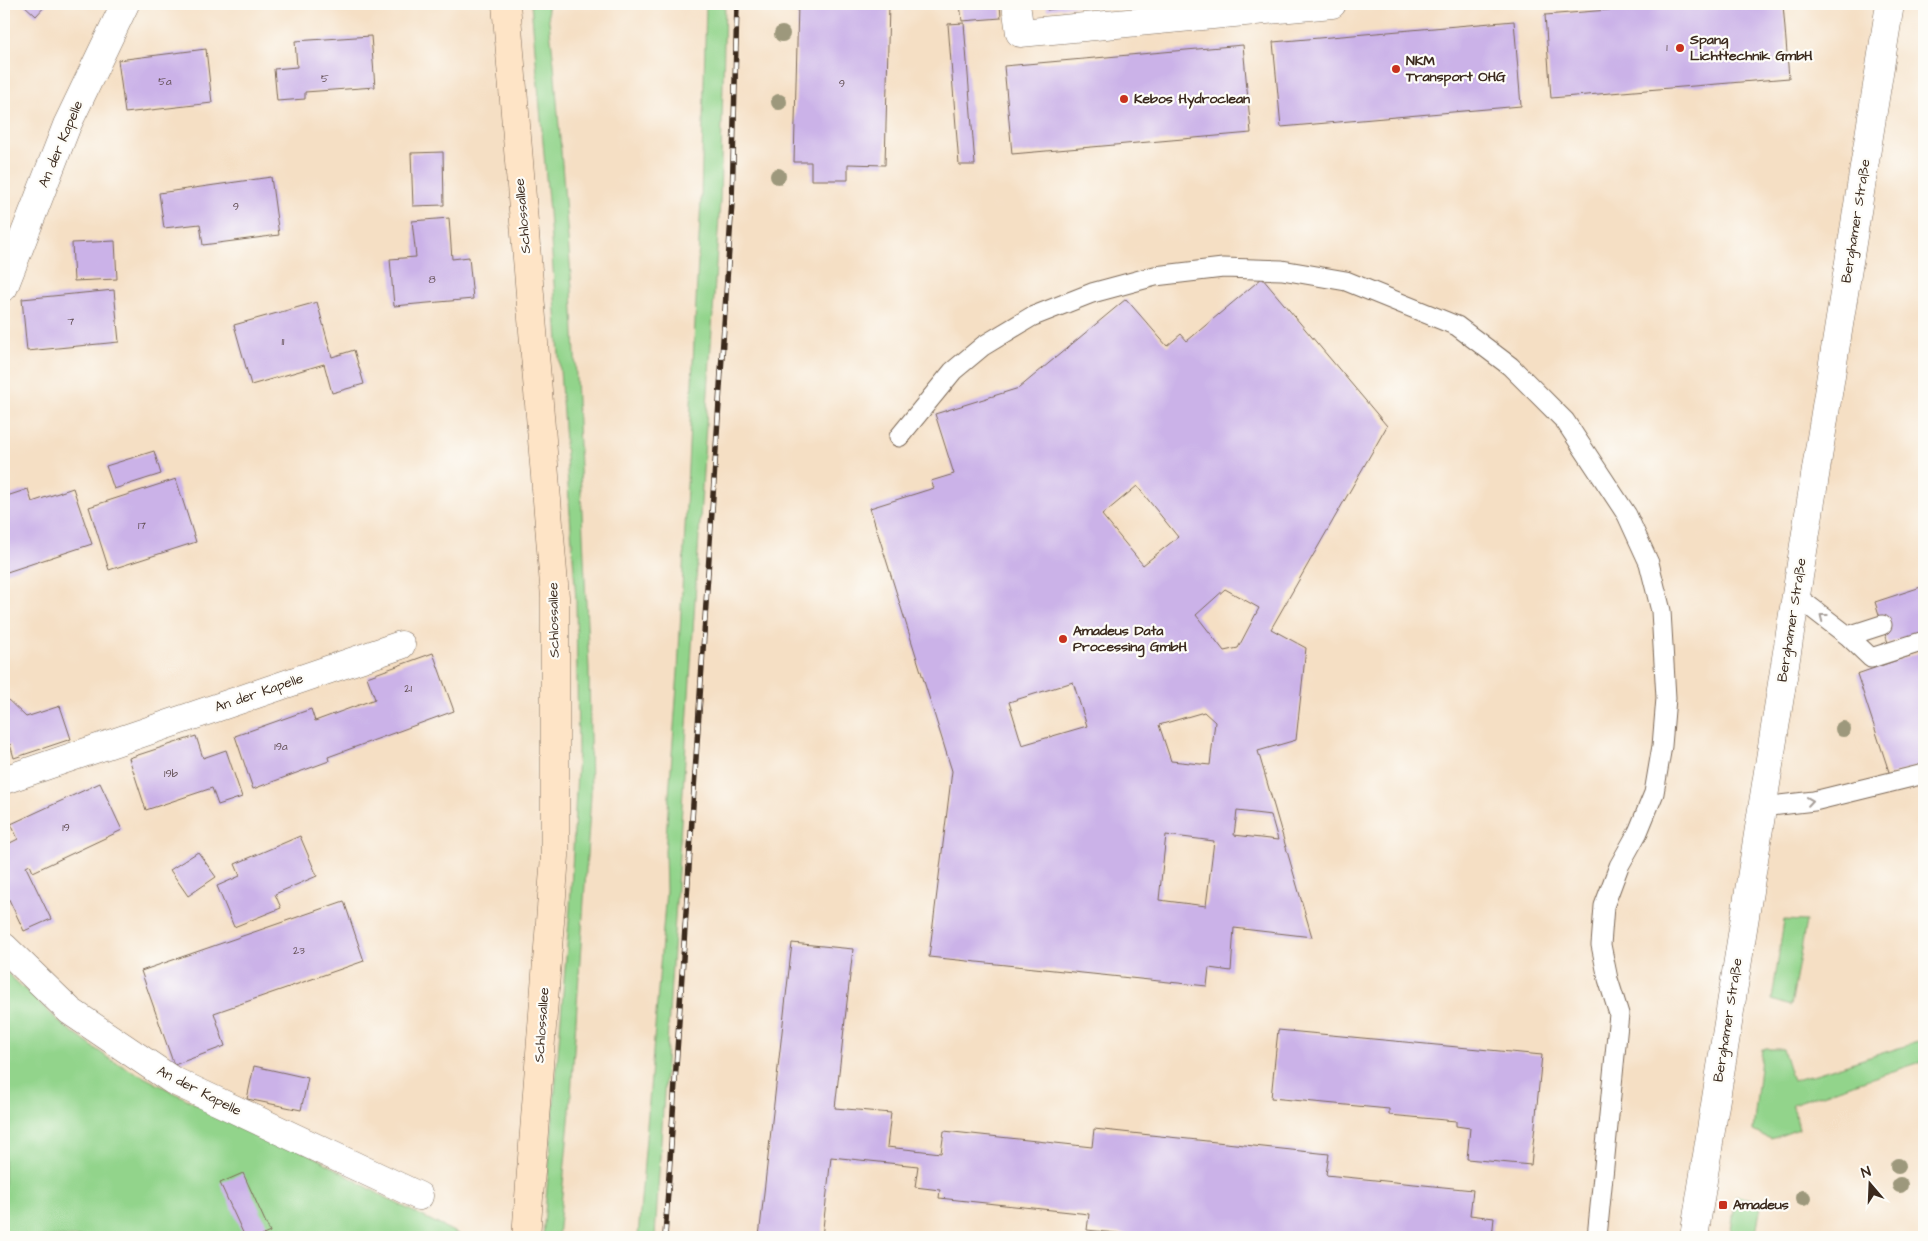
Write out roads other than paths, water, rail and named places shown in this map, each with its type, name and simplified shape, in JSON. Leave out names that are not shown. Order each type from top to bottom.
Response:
[{"type":"main road","name":"Schlossallee","points":[[506,4],[555,597],[555,856],[526,1237]]},
{"type":"street","name":"An der Kapelle","points":[[4,287],[67,125],[125,4]]},
{"type":"street","points":[[1016,4],[1020,33],[1332,4]]},
{"type":"street","name":"Berghamer Straße","points":[[1694,1237],[1890,4]]},
{"type":"street","name":"An der Kapelle","points":[[4,780],[401,645]]},
{"type":"street","name":"An der Kapelle","points":[[4,947],[70,1011],[172,1080],[419,1196]]},
{"type":"lane","points":[[899,437],[953,371],[983,346],[1031,317],[1092,293],[1155,276],[1223,268],[1282,270],[1346,281],[1457,326],[1510,366],[1565,421],[1627,515],[1649,563],[1661,611],[1666,698],[1662,746],[1654,793],[1638,832],[1619,866],[1604,906],[1601,945],[1608,978],[1619,1014],[1597,1237]]},
{"type":"lane","points":[[1796,595],[1848,636],[1871,658],[1924,641]]},
{"type":"lane","points":[[1848,636],[1882,625]]},
{"type":"lane","points":[[1762,807],[1814,801],[1924,774]]},
{"type":"railway","points":[[665,1237],[732,202],[737,4]]},
{"type":"place","name":"Spang Lichttechnik GmbH","points":[[1680,48]]},
{"type":"place","name":"NKM Transport OHG","points":[[1396,69]]},
{"type":"place","name":"Kebos Hydroclean","points":[[1124,99]]},
{"type":"place","name":"Amadeus Data Processing GmbH","points":[[1063,639]]},
{"type":"place","name":"Amadeus","points":[[1723,1205]]}]
